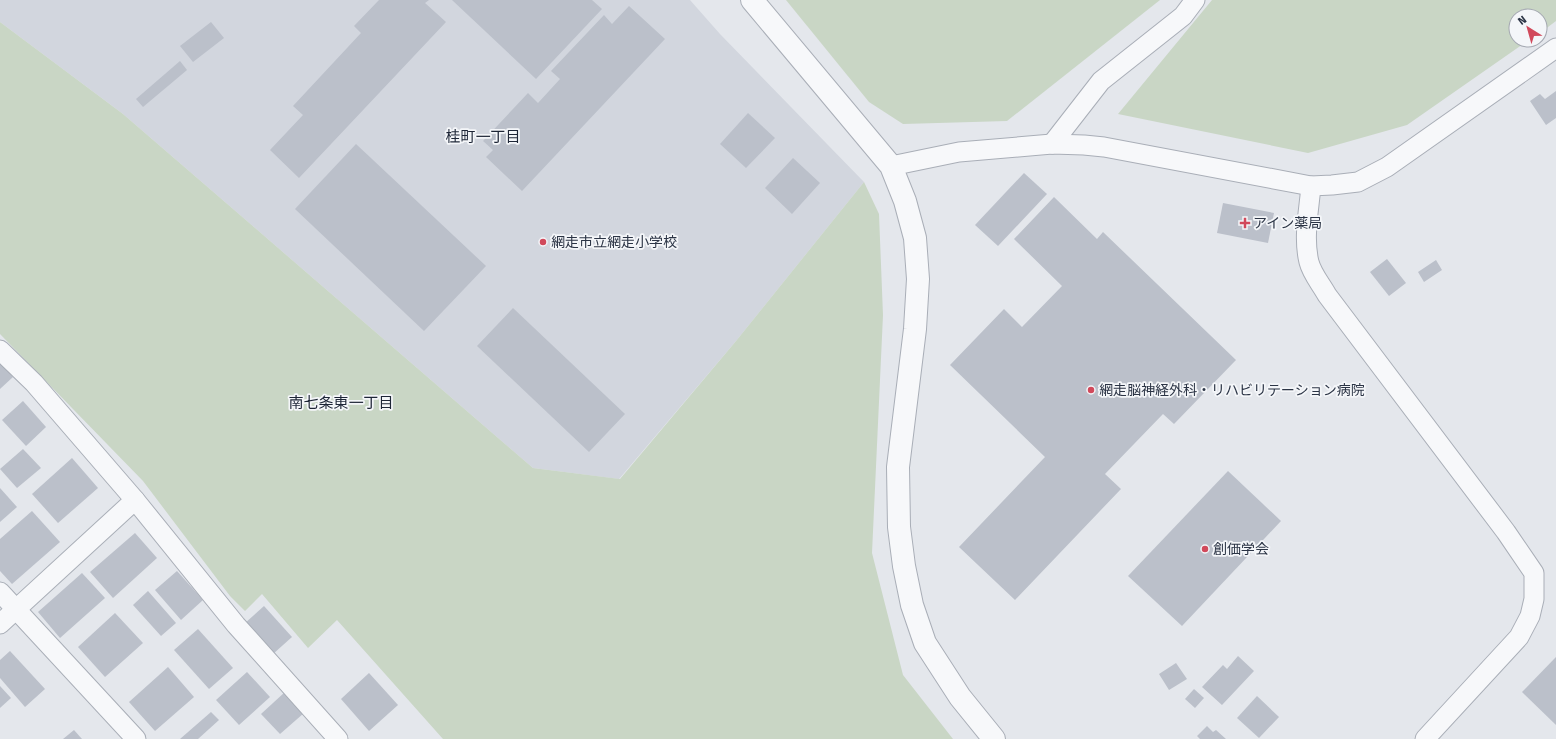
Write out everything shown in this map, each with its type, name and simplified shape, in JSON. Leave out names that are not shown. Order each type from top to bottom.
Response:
[{"type":"street","points":[[752,0],[891,166],[905,201],[915,238],[918,279],[915,329],[898,467],[898,527],[904,566],[912,605],[925,643],[960,697],[994,739]]},
{"type":"street","points":[[1052,144],[1101,81],[1183,16],[1195,0]]},
{"type":"street","points":[[891,166],[959,152],[1052,144],[1104,147],[1311,186],[1358,182],[1378,173],[1556,48]]},
{"type":"street","points":[[1311,186],[1307,237],[1309,261],[1314,274],[1327,295],[1506,532],[1534,573],[1534,599],[1530,616],[1519,637],[1425,739]]},
{"type":"street","points":[[0,350],[34,383],[134,500],[236,625],[338,739]]},
{"type":"street","points":[[0,624],[134,500]]},
{"type":"street","points":[[0,592],[136,739]]},
{"type":"shaded area","name":"網走市立網走小学校","points":[[0,0],[690,0],[720,34],[864,182],[736,341],[619,479],[533,468],[123,114],[0,22]]},
{"type":"green space","points":[[786,0],[1160,0],[1007,121],[903,124],[869,102]]},
{"type":"green space","points":[[1212,0],[1556,0],[1556,21],[1548,27],[1548,8],[1508,8],[1508,48],[1518,48],[1407,125],[1308,153],[1118,114]]},
{"type":"green space","points":[[0,22],[123,114],[533,468],[620,479],[736,341],[864,182],[879,214],[883,315],[872,553],[903,675],[953,739],[443,739],[337,620],[308,648],[262,594],[245,611],[230,596],[143,481],[0,334]]},
{"type":"building","points":[[379,0],[429,0],[425,3],[446,22],[299,178],[270,150],[303,115],[293,106],[361,33],[354,26]]},
{"type":"building","points":[[452,0],[592,0],[602,9],[536,79]]},
{"type":"building","points":[[629,6],[665,39],[522,191],[486,157],[493,150],[483,141],[528,93],[538,103],[560,79],[551,71],[604,15],[612,24]]},
{"type":"building","points":[[211,22],[224,38],[193,62],[180,46]]},
{"type":"building","points":[[180,61],[187,70],[143,107],[136,99]]},
{"type":"building","points":[[1556,91],[1556,118],[1546,125],[1530,101],[1540,94],[1545,99]]},
{"type":"building","points":[[748,113],[775,138],[746,168],[720,144]]},
{"type":"building","points":[[356,144],[486,266],[424,331],[295,209]]},
{"type":"building","points":[[793,158],[820,183],[792,214],[765,188]]},
{"type":"building","points":[[1024,173],[1047,194],[998,246],[975,225]]},
{"type":"building","name":"網走脳神経外科・リハビリテーション病院","points":[[1054,197],[1097,239],[1103,232],[1236,360],[1174,424],[1163,414],[1105,474],[1121,489],[1015,600],[959,547],[1045,457],[950,365],[1004,309],[1022,327],[1062,286],[1014,239]]},
{"type":"building","name":"アイン薬局","points":[[1223,203],[1274,213],[1268,243],[1217,233]]},
{"type":"building","points":[[1387,259],[1406,283],[1389,296],[1370,272]]},
{"type":"building","points":[[1436,260],[1442,270],[1424,282],[1418,272]]},
{"type":"building","points":[[513,308],[625,414],[589,452],[477,346]]},
{"type":"building","points":[[0,362],[13,377],[0,389]]},
{"type":"building","points":[[23,401],[46,427],[26,446],[2,420]]},
{"type":"building","points":[[23,449],[41,468],[17,488],[0,469]]},
{"type":"building","points":[[72,458],[98,488],[58,523],[32,494]]},
{"type":"building","name":"創価学会","points":[[1228,471],[1281,521],[1182,626],[1128,576]]},
{"type":"building","points":[[0,488],[17,507],[0,522]]},
{"type":"building","points":[[32,511],[60,542],[12,584],[0,571],[0,539]]},
{"type":"building","points":[[135,533],[157,558],[113,598],[90,572]]},
{"type":"building","points":[[177,571],[203,600],[181,620],[155,590]]},
{"type":"building","points":[[82,573],[105,598],[60,638],[38,612]]},
{"type":"building","points":[[148,591],[176,623],[161,636],[133,605]]},
{"type":"building","points":[[264,606],[292,637],[273,654],[244,624]]},
{"type":"building","points":[[115,613],[143,643],[105,677],[78,647]]},
{"type":"building","points":[[198,629],[233,668],[209,689],[174,650]]},
{"type":"building","points":[[10,651],[45,689],[25,707],[0,678],[0,660]]},
{"type":"building","points":[[1238,656],[1254,671],[1222,705],[1202,687],[1223,665],[1227,669]]},
{"type":"building","points":[[1556,657],[1556,725],[1522,692]]},
{"type":"building","points":[[1176,663],[1187,679],[1169,690],[1159,674]]},
{"type":"building","points":[[168,667],[194,697],[155,731],[129,702]]},
{"type":"building","points":[[247,672],[270,697],[239,725],[216,700]]},
{"type":"building","points":[[369,673],[398,705],[369,731],[341,699]]},
{"type":"building","points":[[0,686],[11,698],[0,708]]},
{"type":"building","points":[[1194,689],[1204,698],[1195,708],[1185,699]]},
{"type":"building","points":[[285,692],[304,713],[280,734],[261,714]]},
{"type":"building","points":[[1257,696],[1279,717],[1259,738],[1237,718]]},
{"type":"building","points":[[211,712],[219,720],[198,739],[180,739]]},
{"type":"building","points":[[1207,726],[1213,732],[1216,730],[1226,739],[1200,739],[1197,736]]},
{"type":"building","points":[[74,730],[82,739],[63,739]]},
{"type":"place","name":"アイン薬局","points":[[1245,223]]},
{"type":"place","name":"網走市立網走小学校","points":[[543,242]]},
{"type":"place","name":"網走脳神経外科・リハビリテーション病院","points":[[1091,390]]},
{"type":"place","name":"創価学会","points":[[1205,549]]},
{"type":"district","name":"桂町一丁目","points":[[483,137]]},
{"type":"district","name":"南七条東一丁目","points":[[341,403]]}]
